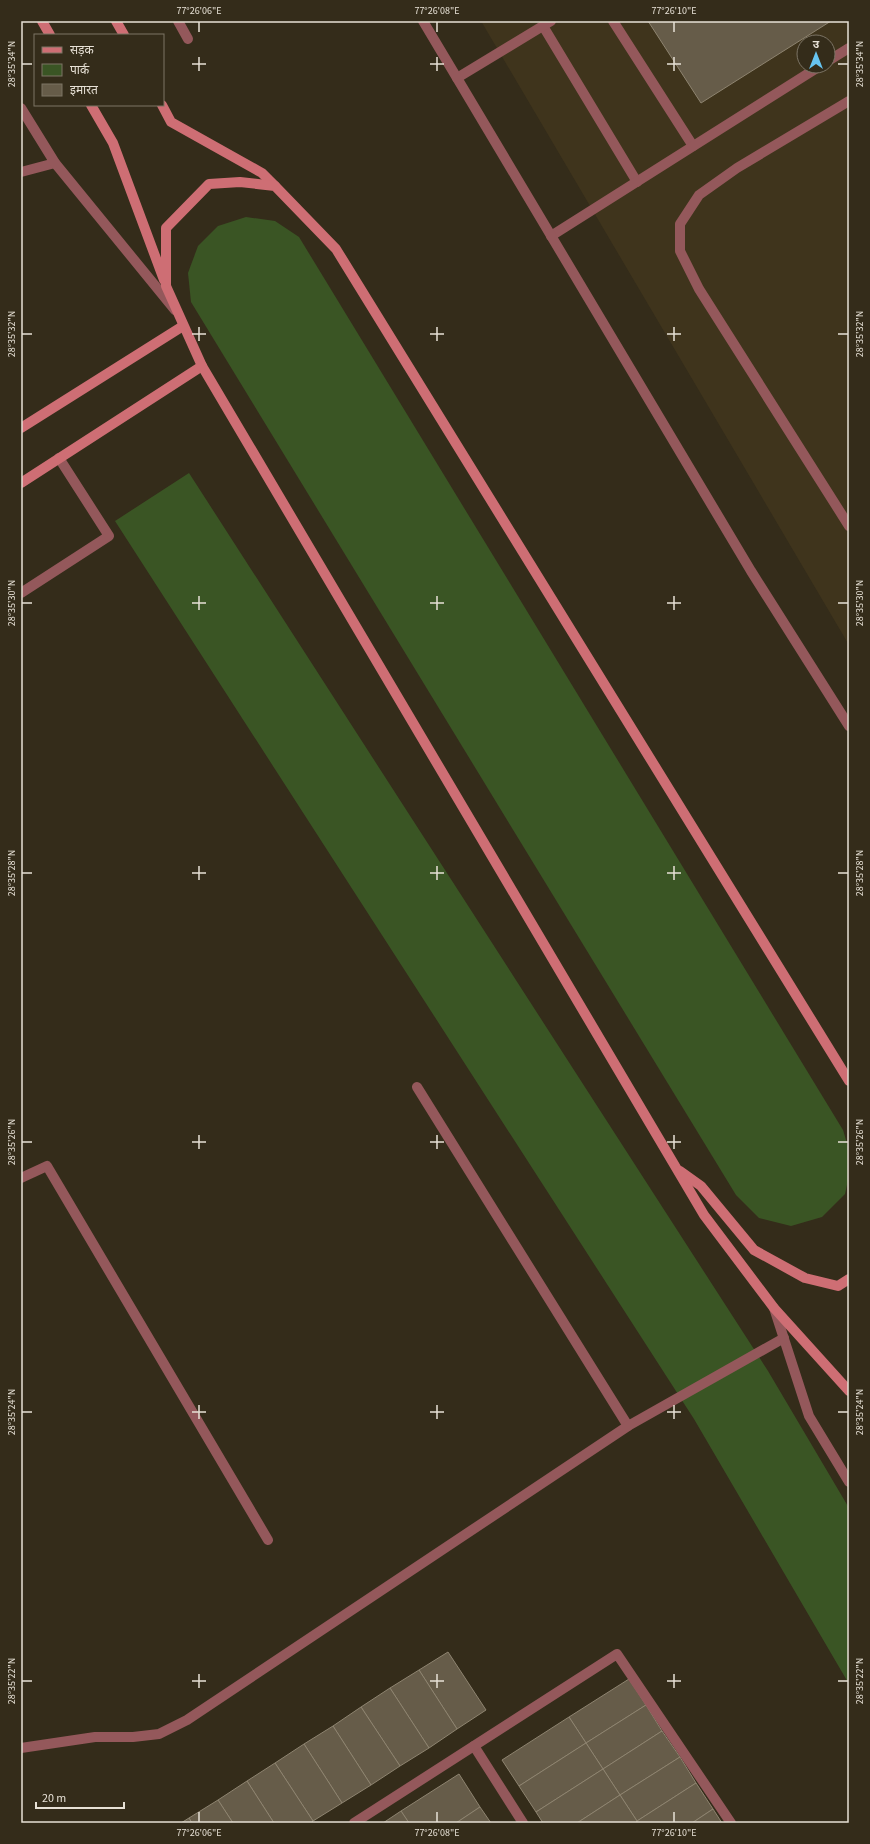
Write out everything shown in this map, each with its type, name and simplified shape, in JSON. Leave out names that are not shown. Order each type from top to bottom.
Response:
[{"type":"main road","points":[[42,21],[49,34]]},
{"type":"main road","points":[[116,21],[123,34]]},
{"type":"main road","points":[[92,106],[112,143],[176,312],[202,366],[704,1215],[774,1308],[849,1390]]},
{"type":"main road","points":[[163,106],[171,122],[262,173],[336,249],[849,1081]]},
{"type":"main road","points":[[166,286],[166,228],[209,184],[240,182],[275,186]]},
{"type":"main road","points":[[21,428],[183,326]]},
{"type":"main road","points":[[21,483],[202,366]]},
{"type":"main road","points":[[676,1168],[701,1186],[754,1250],[805,1278],[838,1286],[849,1278]]},
{"type":"street","points":[[178,21],[188,39]]},
{"type":"street","points":[[423,21],[751,571],[849,726]]},
{"type":"street","points":[[613,21],[693,146]]},
{"type":"street","points":[[457,78],[547,23],[637,182]]},
{"type":"street","points":[[836,56],[849,48]]},
{"type":"street","points":[[552,236],[807,74]]},
{"type":"street","points":[[849,101],[737,168],[699,195],[680,224],[680,251],[699,289],[849,526]]},
{"type":"street","points":[[21,108],[55,163],[176,312]]},
{"type":"street","points":[[21,172],[55,163]]},
{"type":"street","points":[[21,593],[109,536],[59,458]]},
{"type":"street","points":[[417,1087],[628,1426]]},
{"type":"street","points":[[21,1178],[47,1166],[268,1540]]},
{"type":"street","points":[[774,1308],[809,1416],[849,1482]]},
{"type":"street","points":[[21,1748],[94,1738],[134,1738],[159,1734],[193,1715],[628,1426],[784,1338]]},
{"type":"street","points":[[354,1823],[617,1654],[731,1823]]},
{"type":"street","points":[[474,1746],[523,1823]]},
{"type":"shaded area","points":[[481,21],[849,21],[849,645]]},
{"type":"green space","points":[[246,217],[275,221],[299,237],[843,1130],[849,1150],[849,1176],[845,1194],[822,1217],[791,1226],[759,1218],[736,1195],[191,302],[188,273],[198,246],[218,226]]},
{"type":"green space","points":[[189,473],[768,1371],[849,1508],[849,1684],[694,1419],[115,521]]},
{"type":"building","points":[[648,21],[831,21],[810,34],[796,34],[796,43],[701,103]]},
{"type":"building","points":[[448,1652],[486,1710],[457,1729],[419,1670]]},
{"type":"building","points":[[419,1670],[457,1729],[429,1748],[390,1688]]},
{"type":"building","points":[[629,1679],[646,1705],[586,1743],[569,1717]]},
{"type":"building","points":[[390,1688],[429,1748],[400,1766],[361,1707]]},
{"type":"building","points":[[646,1705],[662,1731],[603,1769],[586,1743]]},
{"type":"building","points":[[361,1707],[400,1766],[371,1785],[333,1726]]},
{"type":"building","points":[[569,1717],[586,1743],[519,1786],[502,1760]]},
{"type":"building","points":[[333,1726],[371,1785],[342,1803],[304,1744]]},
{"type":"building","points":[[662,1731],[680,1757],[620,1795],[603,1769]]},
{"type":"building","points":[[586,1743],[603,1769],[536,1812],[519,1786]]},
{"type":"building","points":[[304,1744],[342,1803],[313,1821],[275,1763]]},
{"type":"building","points":[[680,1757],[696,1783],[637,1821],[620,1795]]},
{"type":"building","points":[[275,1763],[313,1821],[311,1823],[274,1823],[247,1781]]},
{"type":"building","points":[[603,1769],[620,1795],[577,1823],[543,1823],[536,1812]]},
{"type":"building","points":[[459,1774],[480,1807],[456,1823],[409,1823],[401,1811]]},
{"type":"building","points":[[247,1781],[274,1823],[233,1823],[218,1800]]},
{"type":"building","points":[[696,1783],[713,1809],[692,1823],[638,1823],[637,1821]]},
{"type":"building","points":[[620,1795],[637,1821],[635,1823],[577,1823]]},
{"type":"building","points":[[218,1800],[233,1823],[192,1823],[189,1818]]},
{"type":"building","points":[[480,1807],[491,1823],[456,1823]]},
{"type":"building","points":[[713,1809],[722,1823],[692,1823]]},
{"type":"building","points":[[401,1811],[409,1823],[383,1823]]},
{"type":"building","points":[[189,1818],[192,1823],[181,1823]]}]
